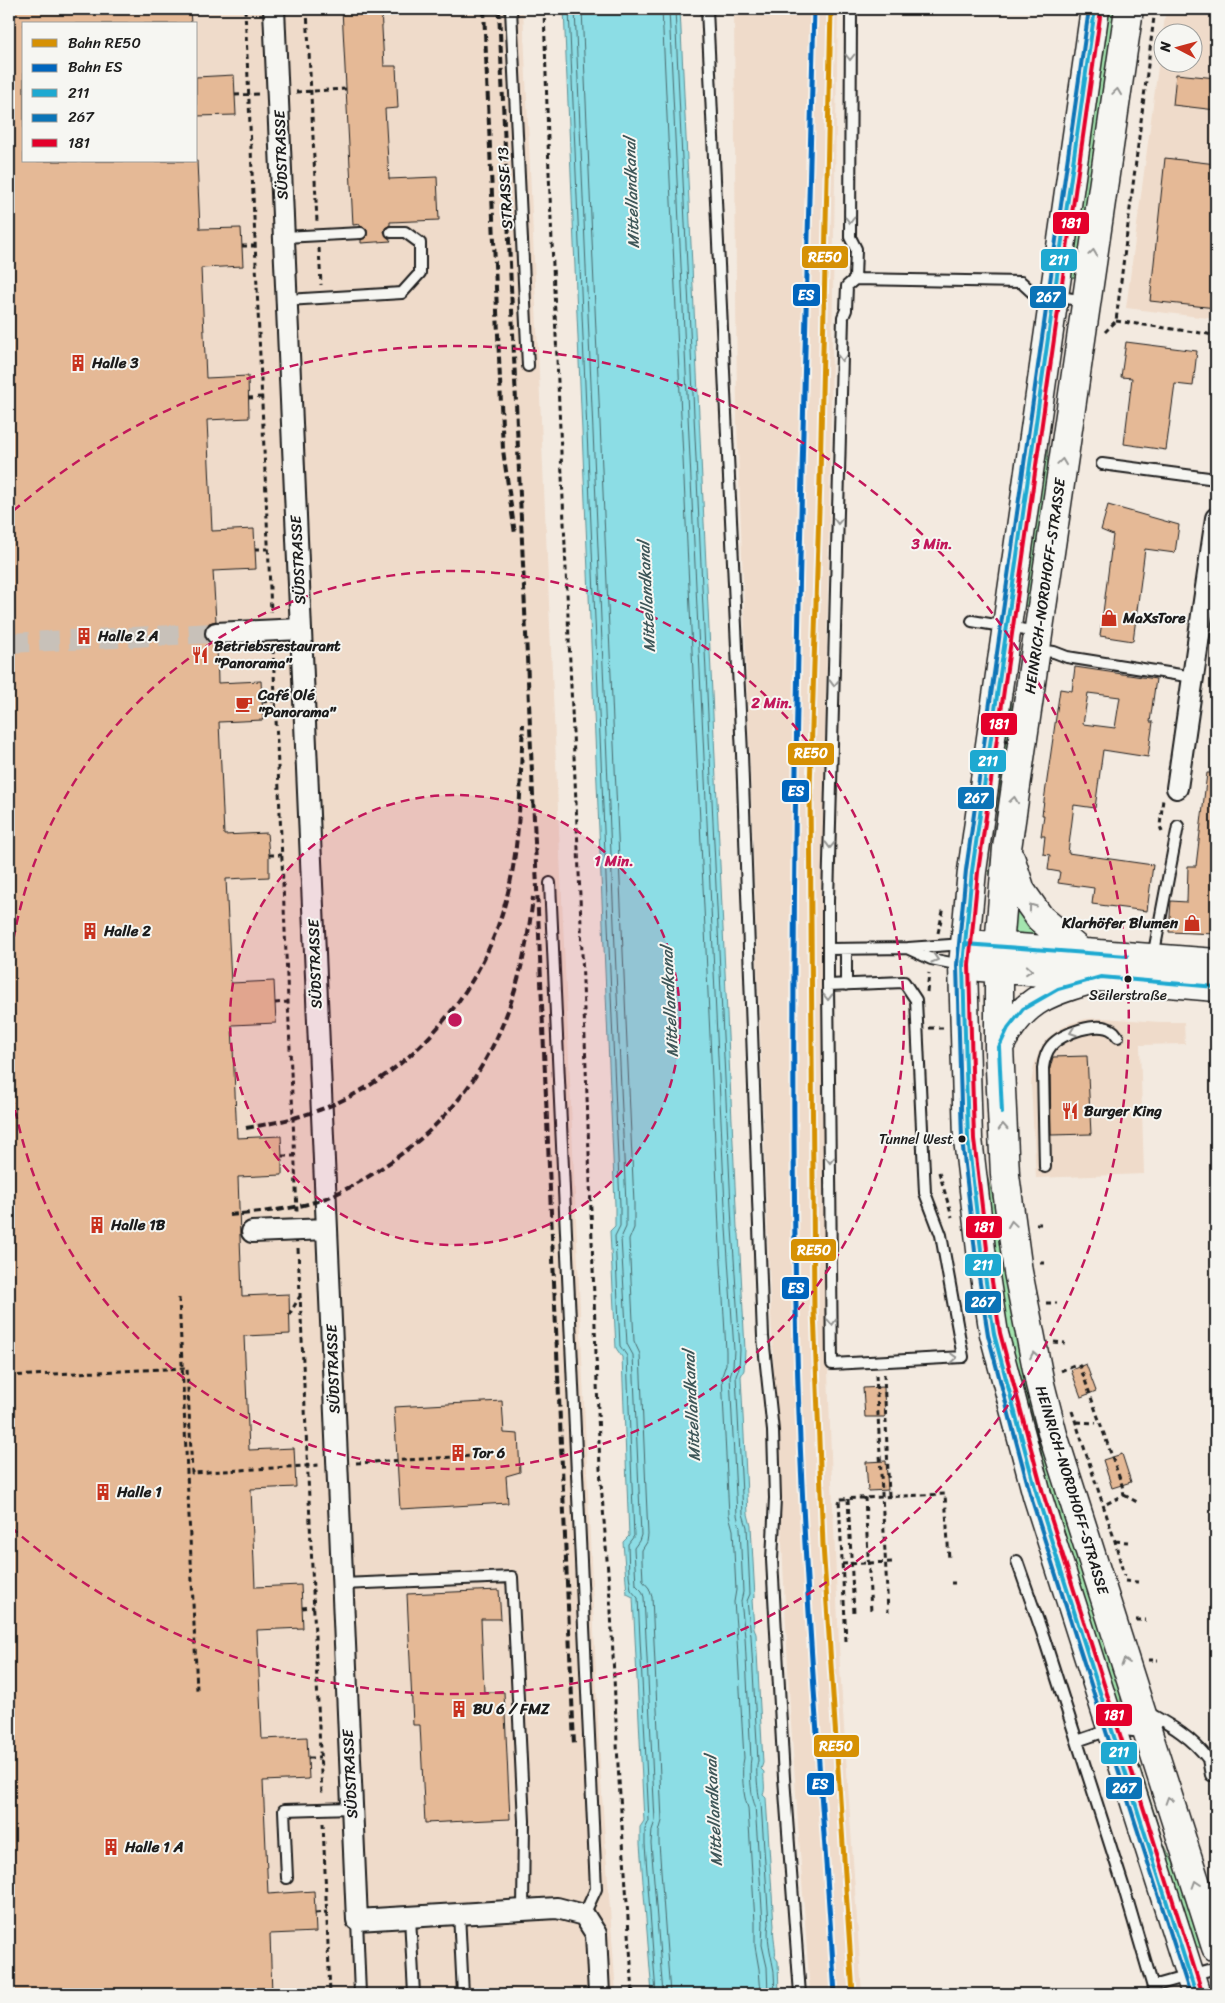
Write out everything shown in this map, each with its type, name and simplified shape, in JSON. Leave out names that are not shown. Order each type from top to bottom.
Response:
[{"type":"main road","name":"HEINRICH-NORDHOFF-STRASSE","points":[[1095,9],[1005,626],[972,871],[964,955],[968,1139],[981,1250],[994,1334],[1037,1495],[1193,1985]]},
{"type":"main road","name":"HEINRICH-NORDHOFF-STRASSE","points":[[1129,9],[1036,641],[1008,848],[999,957],[999,1047],[1005,1175],[1018,1272],[1040,1384],[1073,1501],[1216,1947]]},
{"type":"main road","points":[[1008,848],[1020,891],[1040,918],[1080,952]]},
{"type":"main road","points":[[964,955],[999,957],[1080,952],[1216,963]]},
{"type":"main road","points":[[999,957],[1101,977],[1216,987]]},
{"type":"main road","points":[[999,1047],[1008,1028],[1023,1009],[1058,989],[1101,977]]},
{"type":"street","name":"SÜDSTRASSE","points":[[274,9],[357,1920]]},
{"type":"street","points":[[1170,791],[1193,677],[1216,518]]},
{"type":"street","points":[[216,633],[301,629]]},
{"type":"street","points":[[252,1232],[327,1229]]},
{"type":"street","points":[[357,1920],[557,1908],[584,1915],[596,1934],[598,1994]]},
{"type":"lane","name":"STRASSE 13","points":[[512,9],[528,366]]},
{"type":"lane","points":[[707,9],[742,754],[764,1337],[773,1431],[775,1498],[772,1560],[784,1778],[800,1994]]},
{"type":"lane","points":[[851,9],[850,237],[856,249],[855,279]]},
{"type":"lane","points":[[287,300],[402,293],[420,274],[420,243],[405,232],[391,232]]},
{"type":"lane","points":[[284,236],[361,233]]},
{"type":"lane","points":[[828,985],[904,982],[916,1000],[925,1193],[941,1235],[963,1357],[832,1364],[828,985],[828,949],[843,317],[846,310],[847,286],[855,279],[1021,282],[1034,293],[1086,301]]},
{"type":"lane","points":[[1102,464],[1216,479]]},
{"type":"lane","points":[[972,620],[1005,626],[1067,657],[1193,677]]},
{"type":"lane","points":[[1153,958],[1178,826]]},
{"type":"lane","points":[[550,883],[596,1889],[584,1915]]},
{"type":"lane","points":[[828,949],[908,948],[964,955]]},
{"type":"lane","points":[[908,948],[931,959],[964,955]]},
{"type":"lane","points":[[846,949],[846,985]]},
{"type":"lane","points":[[1045,1167],[1043,1068],[1045,1057],[1050,1047],[1067,1034],[1086,1028],[1106,1028],[1113,1030],[1118,1037]]},
{"type":"lane","points":[[1017,1561],[1077,1741],[1154,1990],[1193,1985],[1216,1968]]},
{"type":"lane","points":[[342,1584],[512,1576],[524,1821],[523,1911]]},
{"type":"lane","points":[[1077,1741],[1144,1720],[1176,1728],[1198,1744],[1212,1759],[1211,1775]]},
{"type":"lane","points":[[287,1878],[284,1810],[352,1808]]},
{"type":"lane","points":[[459,1913],[463,1994]]},
{"type":"lane","points":[[410,1917],[414,1994]]},
{"type":"lane","points":[[357,1920],[360,1994]]},
{"type":"path","points":[[245,9],[330,1994]]},
{"type":"path","points":[[308,9],[321,298]]},
{"type":"path","points":[[544,9],[549,182],[591,1165],[600,1469],[611,1611],[618,1765],[633,1994]]},
{"type":"path","points":[[242,246],[255,246]]},
{"type":"path","points":[[1116,321],[1208,334],[1216,338]]},
{"type":"path","points":[[248,398],[262,397]]},
{"type":"path","points":[[255,550],[268,549]]},
{"type":"path","points":[[262,702],[275,701]]},
{"type":"path","points":[[1164,840],[1160,826],[1170,791]]},
{"type":"path","points":[[269,855],[282,855]]},
{"type":"path","points":[[275,1003],[288,1002]]},
{"type":"path","points":[[282,1156],[294,1156]]},
{"type":"path","points":[[1034,1215],[1037,1234]]},
{"type":"path","points":[[1036,1224],[1044,1224]]},
{"type":"path","points":[[1039,1253],[1041,1273]]},
{"type":"path","points":[[1040,1263],[1049,1263]]},
{"type":"path","points":[[289,1315],[301,1295]]},
{"type":"path","points":[[179,1298],[197,1690]]},
{"type":"path","points":[[1045,1312],[1043,1302],[1057,1303]]},
{"type":"path","points":[[1052,1349],[1051,1342],[1065,1343]]},
{"type":"path","points":[[1057,1372],[1074,1365],[1080,1366],[1124,1495],[1137,1502]]},
{"type":"path","points":[[9,1376],[187,1368],[192,1473],[488,1455]]},
{"type":"path","points":[[884,1373],[889,1496]]},
{"type":"path","points":[[877,1387],[888,1612]]},
{"type":"path","points":[[1070,1406],[1104,1505],[1127,1590]]},
{"type":"path","points":[[1077,1422],[1096,1422]]},
{"type":"path","points":[[846,1641],[839,1499],[945,1494],[948,1512],[949,1560]]},
{"type":"path","points":[[1104,1505],[1124,1495]]},
{"type":"path","points":[[865,1497],[871,1612]]},
{"type":"path","points":[[848,1499],[854,1613]]},
{"type":"path","points":[[1115,1541],[1128,1542]]},
{"type":"path","points":[[842,1564],[894,1562]]},
{"type":"path","points":[[1125,1581],[1138,1582]]},
{"type":"path","points":[[302,1608],[314,1607]]},
{"type":"path","points":[[1135,1628],[1133,1620],[1146,1620]]},
{"type":"path","points":[[1148,1669],[1145,1660],[1158,1660]]},
{"type":"path","points":[[308,1758],[320,1758]]},
{"type":"path","points":[[315,1913],[327,1912]]},
{"type":"shaded area","points":[[9,9],[523,9],[600,1767],[616,1994],[9,1994]]},
{"type":"shaded area","points":[[734,9],[838,9],[821,976],[827,1344],[832,1482],[840,1668],[862,1994],[810,1994],[790,1709],[770,1294],[737,424]]},
{"type":"shaded area","points":[[1166,9],[1216,9],[1216,319],[1126,308],[1157,72],[1202,72],[1202,22],[1164,22]]},
{"type":"shaded area","points":[[1086,1019],[1184,1022],[1185,1044],[1140,1045],[1144,1174],[1036,1178],[1031,1084],[1039,1052],[1046,1040],[1058,1030],[1071,1023]]},
{"type":"green space","points":[[1106,9],[1122,9],[1085,258],[1075,277],[1069,279]]},
{"type":"green space","points":[[1060,316],[1066,316],[1048,435],[1047,500],[1033,593],[1027,606],[1024,606]]},
{"type":"green space","points":[[1012,650],[1018,651],[1012,688],[1011,743],[994,874],[989,874],[1002,772],[1004,701]]},
{"type":"green space","points":[[1012,903],[1050,938],[1010,939]]},
{"type":"green space","points":[[980,1114],[984,1164],[1122,1685],[1120,1707],[1116,1708],[1046,1492],[999,1303],[980,1165]]},
{"type":"green space","points":[[1133,1745],[1164,1844],[1192,1902],[1204,1941],[1200,1948],[1192,1944],[1128,1746]]},
{"type":"water","name":"Mittellandkanal","points":[[564,9],[680,9],[737,1228],[739,1234],[745,1350],[744,1370],[741,1376],[748,1514],[751,1526],[755,1597],[752,1600],[756,1634],[763,1763],[761,1769],[764,1772],[763,1795],[766,1798],[775,1957],[778,1961],[779,1994],[652,1994],[640,1844],[640,1827],[644,1821],[633,1597],[627,1594],[623,1542],[629,1536],[622,1357],[616,1348],[610,1231],[615,1226],[615,1205]]},
{"type":"building","points":[[9,9],[190,9],[191,22],[22,22],[22,162],[197,162],[200,229],[241,228],[243,266],[201,268],[206,378],[248,376],[249,418],[207,420],[212,531],[254,529],[256,569],[213,571],[216,621],[209,623],[204,633],[206,640],[211,644],[217,645],[218,683],[261,681],[263,720],[219,722],[224,835],[267,833],[269,855],[269,877],[226,879],[231,983],[274,981],[276,1023],[232,1025],[237,1138],[281,1136],[282,1156],[282,1175],[238,1177],[242,1296],[289,1294],[290,1334],[244,1336],[249,1450],[294,1448],[296,1487],[251,1489],[255,1587],[301,1585],[303,1628],[257,1630],[262,1739],[307,1737],[309,1779],[263,1781],[268,1894],[314,1891],[316,1932],[270,1934],[272,1994],[9,1994]]},
{"type":"building","points":[[342,9],[381,9],[384,66],[396,66],[398,108],[385,109],[389,179],[437,177],[439,220],[390,222],[390,225],[385,228],[384,232],[391,241],[361,243],[361,240],[367,236],[367,230],[360,226],[360,224],[353,225]]},
{"type":"building","points":[[1176,74],[1216,78],[1216,110],[1173,105]]},
{"type":"building","points":[[234,75],[236,115],[198,116],[198,77]]},
{"type":"building","points":[[1165,158],[1216,164],[1216,308],[1150,301]]},
{"type":"building","points":[[1126,342],[1197,351],[1193,386],[1175,384],[1166,450],[1124,444],[1132,378],[1121,377]]},
{"type":"building","points":[[1108,505],[1179,525],[1175,553],[1145,549],[1133,641],[1100,636],[1113,535],[1101,530]]},
{"type":"building","points":[[1075,667],[1156,679],[1150,722],[1153,722],[1148,757],[1103,750],[1095,808],[1074,805],[1068,853],[1153,865],[1147,911],[1092,904],[1094,888],[1058,883],[1060,872],[1048,870],[1050,855],[1043,854],[1045,836],[1041,836],[1044,815],[1042,815],[1060,689],[1072,691]],"holes":[[[1088,693],[1120,697],[1115,728],[1083,724]]]},
{"type":"building","points":[[1207,773],[1216,773],[1216,934],[1169,932],[1171,901],[1187,902],[1188,866],[1196,866]]},
{"type":"building","name":"Burger King","points":[[1087,1056],[1091,1134],[1051,1135],[1050,1068],[1053,1057]]},
{"type":"building","points":[[1086,1364],[1096,1391],[1081,1397],[1071,1370]]},
{"type":"building","points":[[884,1387],[885,1417],[865,1417],[863,1388]]},
{"type":"building","name":"Tor 6","points":[[502,1401],[504,1433],[518,1434],[520,1472],[506,1476],[508,1503],[400,1509],[394,1407]]},
{"type":"building","points":[[1122,1454],[1131,1482],[1112,1488],[1103,1460]]},
{"type":"building","points":[[886,1461],[888,1490],[868,1491],[866,1462]]},
{"type":"building","name":"BU 6 / FMZ","points":[[499,1590],[501,1619],[481,1619],[484,1692],[504,1692],[510,1819],[425,1823],[420,1725],[413,1725],[407,1594]]},
{"type":"tunnel","points":[[9,643],[216,633]]},
{"type":"railway","points":[[484,9],[503,450],[515,534]]},
{"type":"railway","points":[[499,9],[574,1745]]},
{"type":"railway","points":[[246,1128],[285,1120],[323,1109],[375,1082],[402,1062],[426,1040],[448,1016],[467,989],[483,961],[496,931],[511,879],[519,813],[523,724]]},
{"type":"railway","points":[[229,1215],[290,1208],[336,1194],[386,1165],[433,1127],[458,1100],[479,1070],[496,1039],[510,1006],[520,971],[528,935],[533,897]]},
{"type":"rail line","name":"ES","points":[[814,9],[801,495],[795,820],[794,1144],[798,1392],[806,1564],[835,1994]]},
{"type":"rail line","name":"RE50","points":[[831,9],[820,479],[810,788],[814,1310],[823,1545],[853,1994]]},
{"type":"transit line","name":"267","points":[[1089,9],[966,870],[957,965],[962,1139],[975,1251],[988,1335],[1031,1497],[1190,1994]]},
{"type":"transit line","name":"211","points":[[1095,9],[972,871],[963,965],[968,1139],[981,1250],[994,1334],[1037,1495],[1196,1994]]},
{"type":"transit line","name":"181","points":[[1101,10],[978,872],[969,965],[974,1139],[987,1249],[1000,1333],[1043,1493],[1202,1992]]},
{"type":"transit line","name":"211","points":[[965,944],[1127,956]]},
{"type":"transit line","name":"211","points":[[1002,1113],[999,1047],[1008,1028],[1023,1009],[1058,989],[1101,977],[1216,987]]},
{"type":"place","name":"Halle 3","points":[[78,363]]},
{"type":"place","name":"MaXsTore","points":[[1109,618]]},
{"type":"place","name":"Halle 2 A","points":[[84,636]]},
{"type":"place","name":"Betriebsrestaurant \"Panorama\"","points":[[200,655]]},
{"type":"place","name":"Café Olé \"Panorama\"","points":[[244,704]]},
{"type":"place","name":"Klarhöfer Blumen","points":[[1192,923]]},
{"type":"place","name":"Halle 2","points":[[90,931]]},
{"type":"place","name":"Seilerstraße","points":[[1128,979]]},
{"type":"place","name":"Burger King","points":[[1070,1111]]},
{"type":"place","name":"Tunnel West","points":[[962,1139]]},
{"type":"place","name":"Halle 1B","points":[[97,1225]]},
{"type":"place","name":"Tor 6","points":[[458,1453]]},
{"type":"place","name":"Halle 1","points":[[103,1492]]},
{"type":"place","name":"BU 6 / FMZ","points":[[459,1709]]},
{"type":"place","name":"Halle 1 A","points":[[111,1847]]}]
